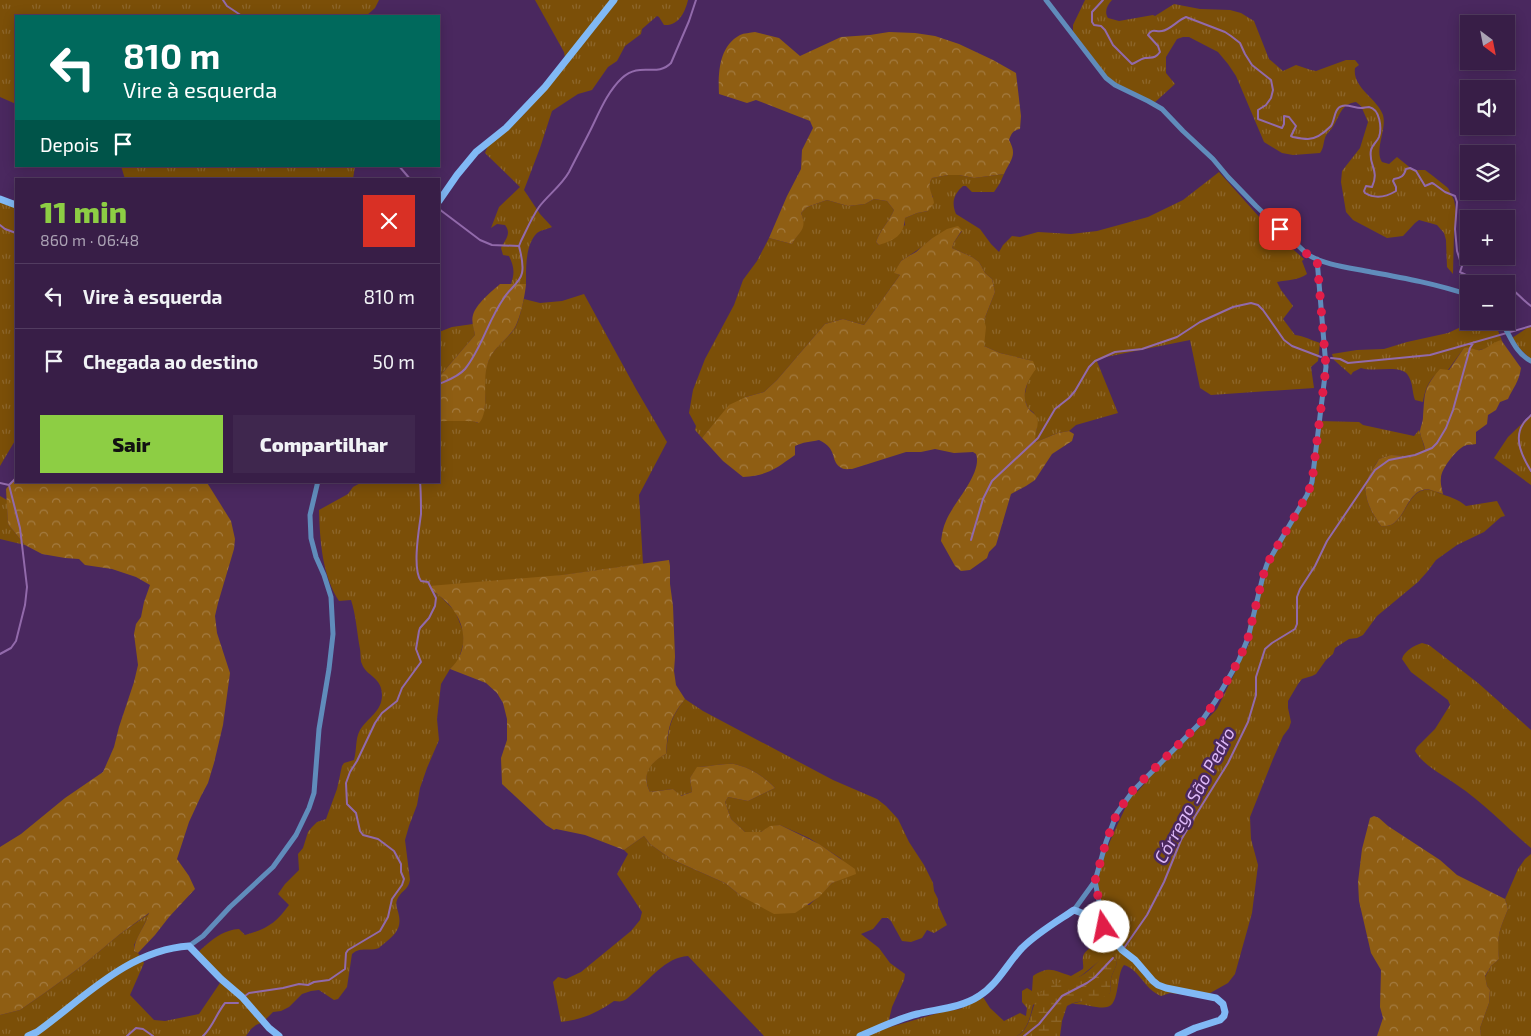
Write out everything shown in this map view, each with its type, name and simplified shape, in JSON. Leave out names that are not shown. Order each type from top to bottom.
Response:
[{"type":"street","points":[[440,200],[476,152],[506,128],[545,87],[614,0]]},
{"type":"street","points":[[1046,0],[1106,78],[1116,86],[1162,109],[1213,159],[1256,206],[1307,254],[1317,259],[1422,282],[1460,293]]},
{"type":"street","points":[[0,199],[15,205]]},
{"type":"street","points":[[860,1036],[894,1021],[964,1004],[979,996],[990,987],[1028,943],[1046,928],[1074,910],[1095,881],[1106,842],[1117,813],[1124,801],[1206,716],[1231,675],[1248,638],[1265,569],[1307,495],[1312,482],[1326,367],[1317,259]]},
{"type":"street","points":[[1506,330],[1517,350],[1531,361]]},
{"type":"street","points":[[28,1036],[37,1032],[94,987],[128,965],[155,954],[189,946],[203,936],[225,912],[273,867],[296,835],[314,793],[319,729],[330,664],[332,634],[331,597],[311,538],[310,515],[318,483]]},
{"type":"street","points":[[1095,881],[1104,927]]},
{"type":"street","points":[[1074,910],[1095,920],[1104,927],[1122,950],[1135,960],[1153,981],[1166,988],[1216,998],[1221,1002],[1225,1012],[1222,1018],[1178,1036]]},
{"type":"street","points":[[189,946],[279,1036]]},
{"type":"green space","points":[[0,0],[379,0],[375,8],[367,15],[15,15],[15,104],[0,97]]},
{"type":"green space","points":[[535,0],[688,0],[683,13],[677,21],[664,25],[657,16],[642,29],[641,34],[625,46],[617,61],[608,67],[592,90],[578,94],[552,111],[524,190],[540,214],[552,227],[537,233],[530,244],[527,257],[526,284],[511,284],[513,276],[512,263],[509,256],[503,255],[501,248],[507,237],[507,228],[505,225],[497,224],[491,228],[499,207],[520,187],[485,153],[489,143],[506,132],[526,112],[565,58],[564,52]]},
{"type":"green space","points":[[1085,0],[1112,0],[1107,9],[1107,16],[1119,21],[1155,16],[1174,4],[1200,9],[1230,10],[1241,13],[1254,21],[1269,59],[1283,71],[1296,65],[1316,71],[1346,60],[1355,60],[1359,65],[1355,68],[1357,81],[1376,103],[1383,115],[1384,121],[1379,152],[1382,162],[1389,164],[1397,157],[1413,170],[1425,170],[1448,188],[1454,200],[1457,217],[1454,232],[1453,274],[1447,267],[1444,233],[1437,225],[1419,220],[1403,236],[1387,238],[1353,220],[1346,212],[1341,182],[1342,171],[1360,148],[1368,122],[1361,106],[1356,102],[1343,108],[1326,137],[1320,153],[1293,155],[1282,153],[1264,142],[1236,76],[1228,64],[1218,52],[1189,37],[1177,39],[1166,57],[1166,73],[1175,84],[1153,104],[1110,80],[1073,32],[1073,25]]},
{"type":"green space","points":[[755,32],[779,38],[800,56],[841,37],[889,32],[935,36],[959,44],[993,60],[1016,73],[1021,116],[1020,129],[1014,131],[1009,140],[1013,150],[1011,161],[1004,174],[974,178],[948,175],[932,178],[930,188],[934,203],[928,211],[905,218],[903,229],[900,233],[879,245],[876,242],[894,210],[887,201],[874,199],[865,204],[848,206],[827,200],[807,207],[801,213],[804,223],[802,230],[792,244],[769,238],[801,169],[802,150],[813,128],[810,121],[756,100],[747,103],[719,94],[721,61],[728,46],[740,35]]},
{"type":"green space","points":[[121,167],[355,167],[353,178],[125,178]]},
{"type":"green space","points":[[1219,172],[1270,229],[1304,259],[1302,261],[1307,274],[1297,279],[1277,282],[1293,306],[1283,319],[1295,335],[1320,343],[1318,361],[1311,367],[1314,388],[1211,395],[1200,388],[1190,340],[1096,359],[1118,413],[1076,425],[1069,431],[1058,433],[1036,442],[1034,437],[1037,428],[1034,413],[1028,408],[1024,398],[1032,361],[1000,353],[984,346],[984,320],[995,292],[992,279],[985,273],[979,262],[952,248],[962,231],[931,239],[901,261],[895,273],[900,275],[864,325],[843,319],[825,324],[777,380],[764,392],[746,397],[714,424],[702,438],[695,430],[696,426],[689,413],[693,390],[705,359],[734,305],[743,280],[757,261],[769,238],[792,244],[802,227],[803,218],[801,213],[807,207],[827,200],[848,206],[865,204],[874,199],[887,201],[894,210],[876,242],[879,245],[905,225],[905,218],[928,211],[933,197],[929,188],[932,178],[959,175],[974,178],[1004,174],[994,192],[972,192],[966,186],[963,186],[957,192],[954,202],[956,214],[980,229],[999,252],[1012,236],[1020,237],[1038,232],[1071,234],[1097,231],[1148,217],[1183,200]]},
{"type":"green space","points":[[0,200],[15,206],[15,441],[0,466]]},
{"type":"green space","points":[[958,226],[962,230],[952,248],[979,262],[985,273],[992,279],[995,292],[984,320],[986,327],[984,346],[1000,353],[1033,361],[1036,369],[1028,382],[1025,391],[1025,401],[1028,408],[1037,418],[1036,442],[1058,433],[1069,431],[1074,434],[1072,441],[1052,454],[1035,480],[1011,494],[996,545],[989,552],[987,558],[970,570],[961,571],[955,566],[941,541],[946,521],[975,470],[977,462],[976,454],[973,452],[954,453],[935,449],[921,452],[906,452],[852,469],[846,469],[841,468],[837,464],[829,447],[819,440],[795,446],[795,455],[771,470],[759,475],[743,477],[723,461],[702,438],[729,405],[746,397],[764,392],[777,380],[825,324],[843,319],[864,325],[900,275],[894,273],[901,261],[947,229]]},
{"type":"green space","points":[[500,284],[526,284],[522,308],[516,325],[489,360],[485,380],[484,411],[479,423],[472,421],[440,421],[440,376],[475,335],[473,315],[477,306]]},
{"type":"green space","points":[[584,294],[667,442],[639,495],[643,564],[435,593],[455,611],[463,631],[464,641],[458,662],[450,669],[441,684],[437,719],[439,740],[420,788],[417,805],[405,840],[410,880],[408,886],[397,900],[399,926],[397,931],[379,948],[359,950],[352,954],[347,987],[338,999],[334,1000],[319,990],[302,994],[289,1007],[273,1012],[263,1022],[251,1029],[246,1036],[0,1036],[0,1015],[20,1010],[83,965],[120,934],[150,913],[134,945],[134,951],[138,953],[144,963],[130,995],[154,1020],[165,1021],[199,1014],[220,983],[219,975],[198,954],[200,950],[225,932],[239,929],[245,935],[265,928],[275,921],[289,905],[278,894],[299,870],[298,854],[303,848],[308,832],[317,822],[326,819],[337,789],[342,766],[344,763],[354,760],[358,733],[380,706],[382,695],[377,680],[364,668],[361,662],[351,600],[339,601],[325,569],[321,546],[319,510],[348,494],[353,487],[360,483],[440,483],[440,421],[473,421],[478,423],[485,406],[486,367],[493,352],[515,328],[524,299],[540,303],[562,301]]},
{"type":"green space","points":[[473,324],[475,335],[440,376],[440,332],[452,327]]},
{"type":"green space","points":[[1460,327],[1460,330],[1498,330],[1503,343],[1501,340],[1479,350],[1464,348],[1448,370],[1438,373],[1430,381],[1423,402],[1415,400],[1409,377],[1401,370],[1361,368],[1351,375],[1334,360],[1332,354],[1357,350],[1384,349],[1448,333]]},
{"type":"green space","points":[[1531,327],[1531,359],[1512,338]]},
{"type":"green space","points":[[1501,340],[1521,368],[1508,399],[1500,402],[1496,410],[1488,415],[1487,424],[1476,432],[1476,444],[1461,448],[1446,465],[1441,480],[1443,494],[1431,490],[1422,490],[1415,494],[1396,521],[1390,525],[1381,526],[1371,510],[1366,493],[1368,478],[1379,459],[1391,455],[1415,455],[1425,451],[1420,432],[1425,396],[1430,381],[1440,369],[1449,370],[1464,348],[1481,350]]},
{"type":"green space","points":[[1531,415],[1531,485],[1494,458],[1508,437]]},
{"type":"green space","points":[[1319,421],[1359,422],[1363,425],[1414,436],[1419,430],[1425,451],[1415,455],[1391,455],[1379,459],[1368,478],[1366,487],[1367,499],[1371,510],[1381,526],[1396,522],[1415,494],[1431,490],[1458,500],[1466,506],[1497,501],[1505,516],[1501,517],[1484,532],[1457,545],[1436,560],[1418,582],[1377,616],[1363,635],[1349,639],[1335,648],[1333,654],[1316,674],[1302,679],[1298,684],[1288,701],[1291,722],[1289,728],[1283,736],[1250,817],[1251,839],[1258,865],[1252,913],[1235,974],[1228,983],[1203,997],[1170,993],[1161,996],[1150,989],[1134,971],[1124,965],[1116,995],[1111,1005],[1095,1007],[1072,1004],[1110,993],[1111,977],[1116,965],[1113,954],[1033,1005],[1026,1026],[1017,1036],[764,1036],[688,956],[680,957],[665,965],[625,1000],[614,1001],[582,1018],[561,1022],[553,982],[558,977],[566,979],[581,972],[631,931],[640,920],[642,912],[617,874],[628,854],[624,850],[644,836],[650,844],[671,859],[725,883],[741,896],[809,905],[832,883],[854,873],[840,858],[809,838],[780,825],[770,827],[761,832],[745,832],[731,819],[725,802],[728,797],[748,801],[775,788],[762,776],[745,767],[731,764],[698,767],[690,778],[692,792],[680,796],[673,789],[650,792],[646,780],[648,769],[655,761],[666,754],[671,725],[685,699],[703,711],[833,780],[877,799],[898,819],[933,883],[938,905],[947,925],[934,933],[927,930],[922,938],[911,942],[902,941],[891,921],[888,918],[882,918],[873,929],[861,934],[879,948],[890,963],[905,974],[892,1007],[887,1028],[942,1012],[960,1009],[983,997],[990,1008],[1004,1021],[1020,1013],[1026,1016],[1027,1008],[1022,1002],[1022,991],[1027,988],[1032,991],[1033,976],[1048,970],[1071,976],[1083,969],[1084,954],[1105,939],[1099,920],[1098,885],[1106,852],[1128,802],[1125,799],[1138,791],[1150,774],[1217,709],[1250,642],[1252,628],[1248,627],[1259,584],[1310,487],[1313,487]]},
{"type":"green space","points":[[15,477],[15,483],[207,483],[231,521],[235,539],[234,549],[215,616],[217,633],[230,673],[223,725],[208,783],[189,822],[177,859],[189,876],[195,889],[138,953],[134,951],[135,946],[149,913],[83,965],[20,1010],[0,1015],[0,847],[21,834],[65,798],[103,772],[114,747],[134,682],[138,665],[134,634],[150,585],[136,577],[112,569],[85,565],[79,559],[42,554],[25,545],[8,524],[6,489]]},
{"type":"green space","points":[[0,496],[7,500],[8,524],[25,545],[0,539]]},
{"type":"green space","points":[[669,560],[673,606],[674,671],[676,685],[685,699],[672,718],[666,754],[655,761],[649,770],[646,780],[647,786],[650,792],[673,789],[681,796],[692,792],[690,778],[697,767],[726,764],[745,767],[766,780],[775,788],[748,801],[728,797],[725,802],[731,819],[745,832],[761,832],[770,826],[780,825],[819,844],[855,869],[856,874],[832,883],[819,897],[795,913],[774,914],[741,896],[725,883],[671,859],[650,844],[644,836],[624,850],[585,835],[554,830],[546,825],[502,784],[501,758],[507,740],[507,719],[503,703],[497,693],[486,683],[450,669],[460,656],[463,633],[458,618],[451,607],[429,586],[562,575]]},
{"type":"green space","points":[[1422,643],[1429,645],[1478,683],[1531,730],[1531,848],[1476,799],[1429,766],[1415,751],[1435,729],[1450,705],[1448,700],[1411,672],[1402,659],[1407,651]]},
{"type":"green space","points":[[1374,816],[1440,860],[1457,875],[1505,899],[1508,909],[1499,933],[1499,959],[1491,966],[1485,976],[1490,990],[1489,1003],[1480,1028],[1481,1036],[1377,1036],[1383,1018],[1380,1007],[1381,970],[1371,953],[1359,901],[1358,882],[1362,849],[1370,818]]},
{"type":"green space","points":[[1531,854],[1531,1036],[1481,1036],[1480,1028],[1489,1003],[1490,990],[1485,977],[1491,966],[1499,959],[1499,933],[1508,909],[1505,899],[1518,869]]},
{"type":"green space","points":[[1106,954],[1113,954],[1116,961],[1116,967],[1111,977],[1110,993],[1100,998],[1077,1002],[1067,1006],[1060,1036],[1017,1036],[1026,1027],[1036,1001],[1044,990],[1055,984],[1080,976]]},
{"type":"waterway","points":[[223,0],[227,6],[240,15]]},
{"type":"waterway","points":[[519,246],[539,207],[569,172],[612,90],[629,73],[660,69],[671,63],[696,0]]},
{"type":"waterway","points":[[1103,0],[1092,12],[1092,22],[1094,25],[1101,26],[1105,30],[1113,45],[1132,64],[1143,58],[1155,57],[1160,52],[1158,46],[1148,35],[1151,32],[1165,30],[1186,17],[1231,36],[1240,43],[1252,65],[1271,80],[1273,90],[1271,98],[1266,105],[1258,110],[1258,119],[1282,128],[1284,116],[1289,117],[1296,126],[1291,136],[1293,137],[1308,139],[1321,134],[1331,126],[1339,107],[1346,105],[1373,108],[1378,115],[1380,133],[1371,150],[1374,181],[1372,187],[1366,186],[1365,193],[1380,196],[1396,191],[1394,179],[1402,176],[1406,169],[1410,168],[1416,171],[1425,186],[1432,183],[1455,196],[1457,202],[1455,229],[1457,251],[1462,266],[1460,272],[1466,275]]},
{"type":"waterway","points":[[400,167],[409,178]]},
{"type":"waterway","points":[[440,210],[480,240],[492,245],[519,246]]},
{"type":"waterway","points":[[0,225],[15,233]]},
{"type":"waterway","points":[[440,384],[456,376],[465,369],[476,352],[498,307],[519,280],[523,266],[519,246]]},
{"type":"waterway","points":[[1515,292],[1531,306]]},
{"type":"waterway","points":[[971,540],[983,499],[992,481],[1038,438],[1055,409],[1075,391],[1089,367],[1095,361],[1115,352],[1142,349],[1177,337],[1200,322],[1233,307],[1251,303],[1258,305],[1263,310],[1284,340],[1292,346],[1321,357]]},
{"type":"waterway","points":[[1331,358],[1340,359],[1348,363],[1430,355],[1531,326]]},
{"type":"waterway","name":"Córrego São Pedro","points":[[1124,948],[1147,915],[1164,882],[1181,840],[1228,763],[1248,722],[1256,695],[1256,677],[1265,649],[1295,629],[1297,624],[1297,597],[1327,541],[1375,470],[1389,460],[1415,455],[1432,448],[1437,443],[1446,428],[1453,410],[1470,348],[1474,342]]},
{"type":"waterway","points":[[1531,415],[1523,424],[1519,436],[1522,454],[1531,471]]},
{"type":"waterway","points":[[9,485],[15,479]]},
{"type":"waterway","points":[[0,483],[9,485]]},
{"type":"waterway","points":[[245,996],[249,993],[299,984],[308,985],[314,982],[329,980],[345,969],[346,953],[348,950],[380,931],[388,917],[392,899],[402,885],[404,879],[401,872],[401,864],[394,851],[378,839],[363,835],[360,831],[356,813],[347,804],[346,783],[375,723],[382,713],[397,701],[402,688],[421,662],[416,649],[419,631],[435,606],[436,598],[428,582],[421,581],[417,568],[421,514],[420,483]]},
{"type":"waterway","points":[[0,654],[11,648],[16,641],[25,605],[27,587],[20,528],[9,485]]},
{"type":"waterway","name":"Córrego São Pedro","points":[[1024,1036],[1039,1024],[1062,996],[1094,978],[1113,958]]},
{"type":"waterway","points":[[203,1036],[225,1003],[238,1003]]},
{"type":"waterway","points":[[127,1036],[136,1028],[143,1029],[153,1036]]},
{"type":"route","points":[[1104,927],[1095,881],[1106,842],[1117,813],[1133,790],[1201,722],[1216,700],[1244,650],[1267,564],[1307,495],[1314,475],[1326,367],[1317,259],[1307,254],[1280,229]]}]
